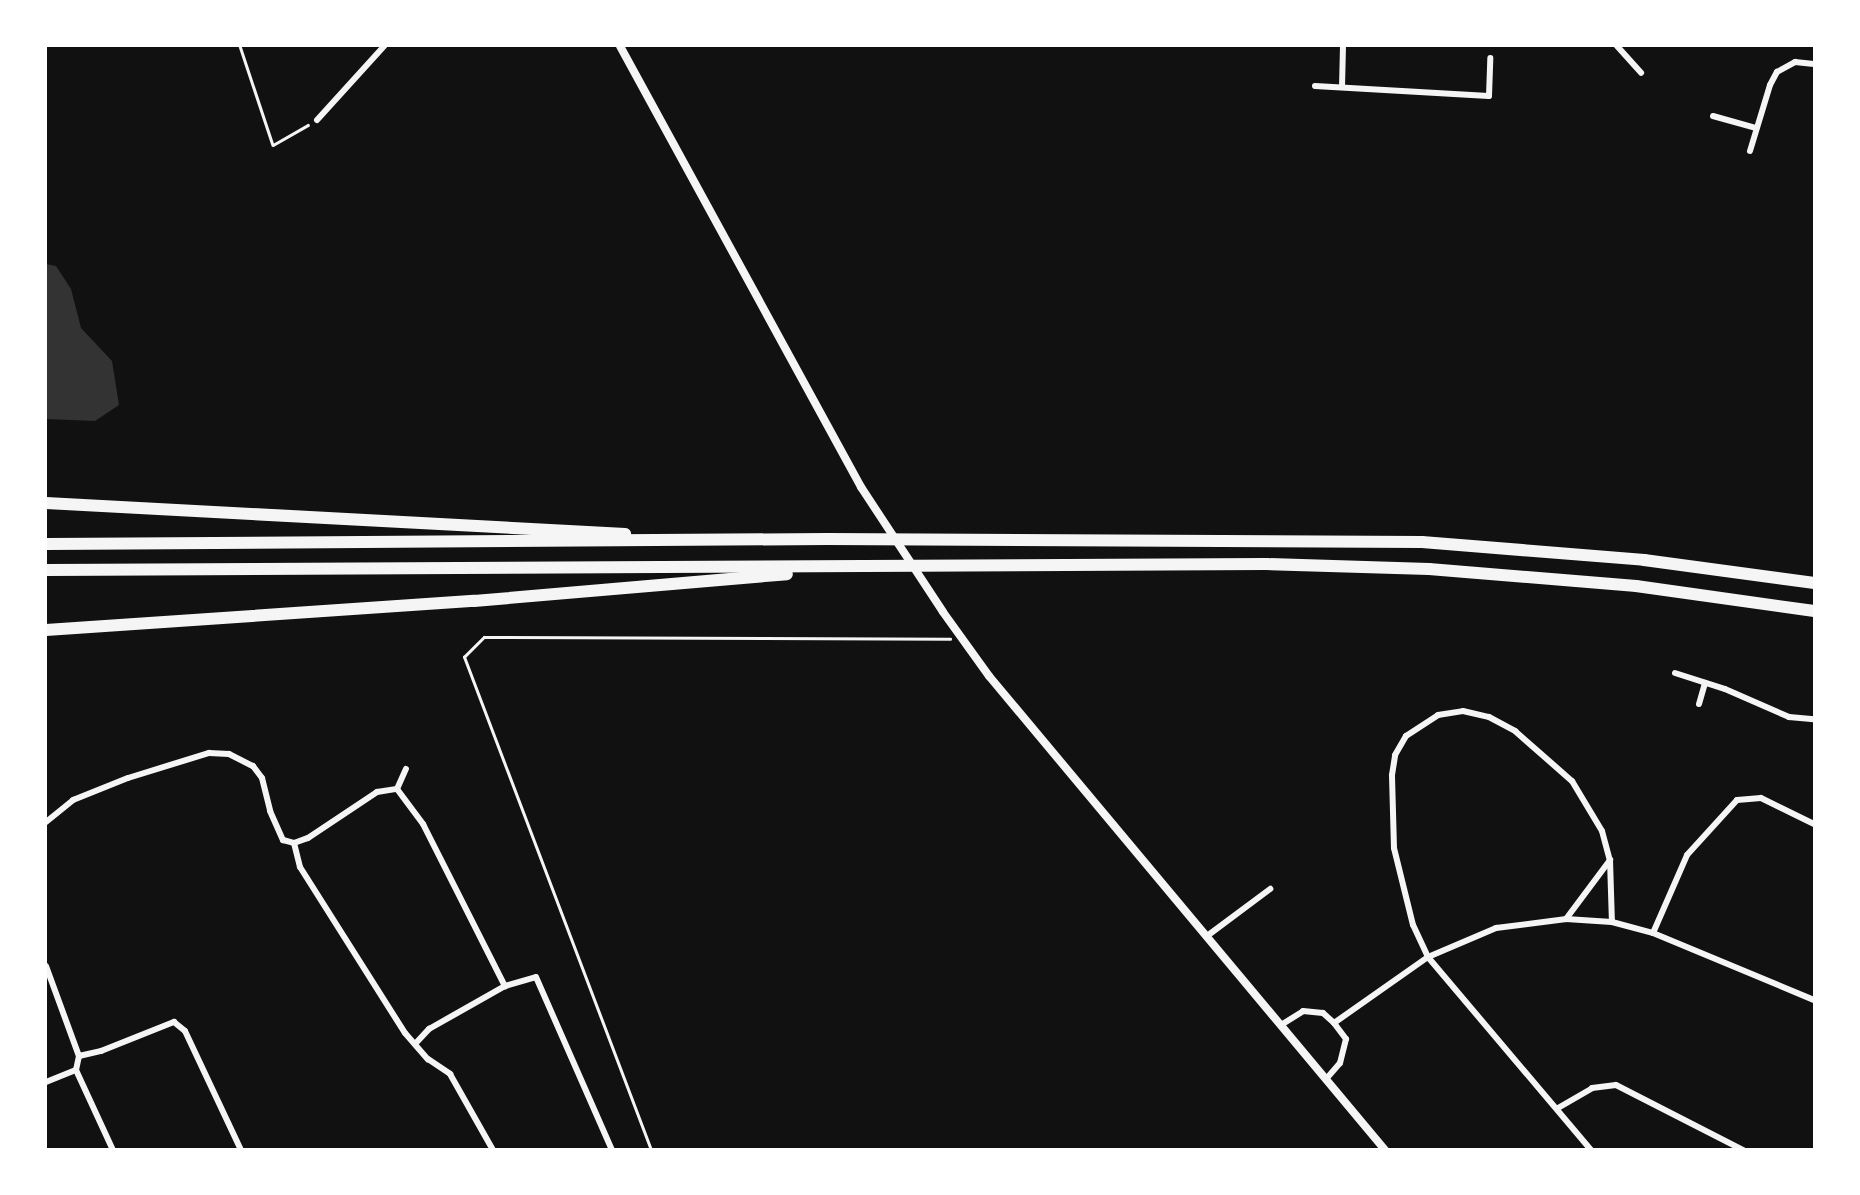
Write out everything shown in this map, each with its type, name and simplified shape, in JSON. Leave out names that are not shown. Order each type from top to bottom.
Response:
[{"type":"highway","points":[[46,503],[740,541]]},
{"type":"highway","points":[[46,544],[884,540],[1422,542],[1644,560],[1815,583]]},
{"type":"highway","points":[[46,570],[1266,564],[1429,569],[1636,586],[1815,611]]},
{"type":"highway","points":[[46,630],[474,601],[888,566]]},
{"type":"street","points":[[317,120],[384,46]]},
{"type":"street","points":[[620,46],[861,487],[962,639],[989,676],[1385,1150]]},
{"type":"street","points":[[1342,87],[1343,46]]},
{"type":"street","points":[[1617,46],[1641,73]]},
{"type":"street","points":[[1315,86],[1489,96],[1490,58]]},
{"type":"street","points":[[1750,151],[1777,72],[1796,62],[1815,64]]},
{"type":"street","points":[[1713,116],[1756,128]]},
{"type":"street","points":[[1675,673],[1789,716],[1815,719]]},
{"type":"street","points":[[1699,704],[1706,683]]},
{"type":"street","points":[[1591,1150],[1428,957],[1413,925],[1394,848],[1392,775],[1395,755],[1406,736],[1420,724],[1438,715],[1463,711],[1489,717],[1515,731],[1572,781],[1602,831],[1610,860],[1612,922]]},
{"type":"street","points":[[46,822],[73,800],[128,778],[209,753],[229,754],[253,766],[262,778],[270,811],[283,840],[294,843],[308,838],[377,792],[397,789]]},
{"type":"street","points":[[397,789],[406,769]]},
{"type":"street","points":[[397,789],[422,824],[505,986]]},
{"type":"street","points":[[1653,933],[1686,855],[1737,800],[1761,798],[1815,824]]},
{"type":"street","points":[[294,843],[300,867],[405,1033],[428,1059],[450,1074],[493,1150]]},
{"type":"street","points":[[1566,919],[1610,860]]},
{"type":"street","points":[[1207,936],[1270,889]]},
{"type":"street","points":[[1334,1023],[1428,957],[1496,928],[1566,919],[1612,922],[1653,933],[1815,1000]]},
{"type":"street","points":[[46,966],[79,1056],[76,1070],[113,1150]]},
{"type":"street","points":[[415,1044],[429,1029],[505,986],[536,977],[612,1150]]},
{"type":"street","points":[[1281,1025],[1303,1011],[1323,1013],[1334,1023],[1346,1039],[1340,1063],[1326,1079]]},
{"type":"street","points":[[79,1056],[101,1051],[173,1022],[185,1031],[240,1150]]},
{"type":"street","points":[[46,1082],[76,1070]]},
{"type":"street","points":[[1558,1108],[1579,1093],[1616,1085],[1743,1150]]},
{"type":"path","points":[[240,46],[273,145],[317,120]]},
{"type":"path","points":[[651,1150],[464,657],[484,637],[962,639]]},
{"type":"shaded area","points":[[46,264],[56,266],[71,289],[81,328],[112,361],[119,405],[95,421],[46,419]]}]
